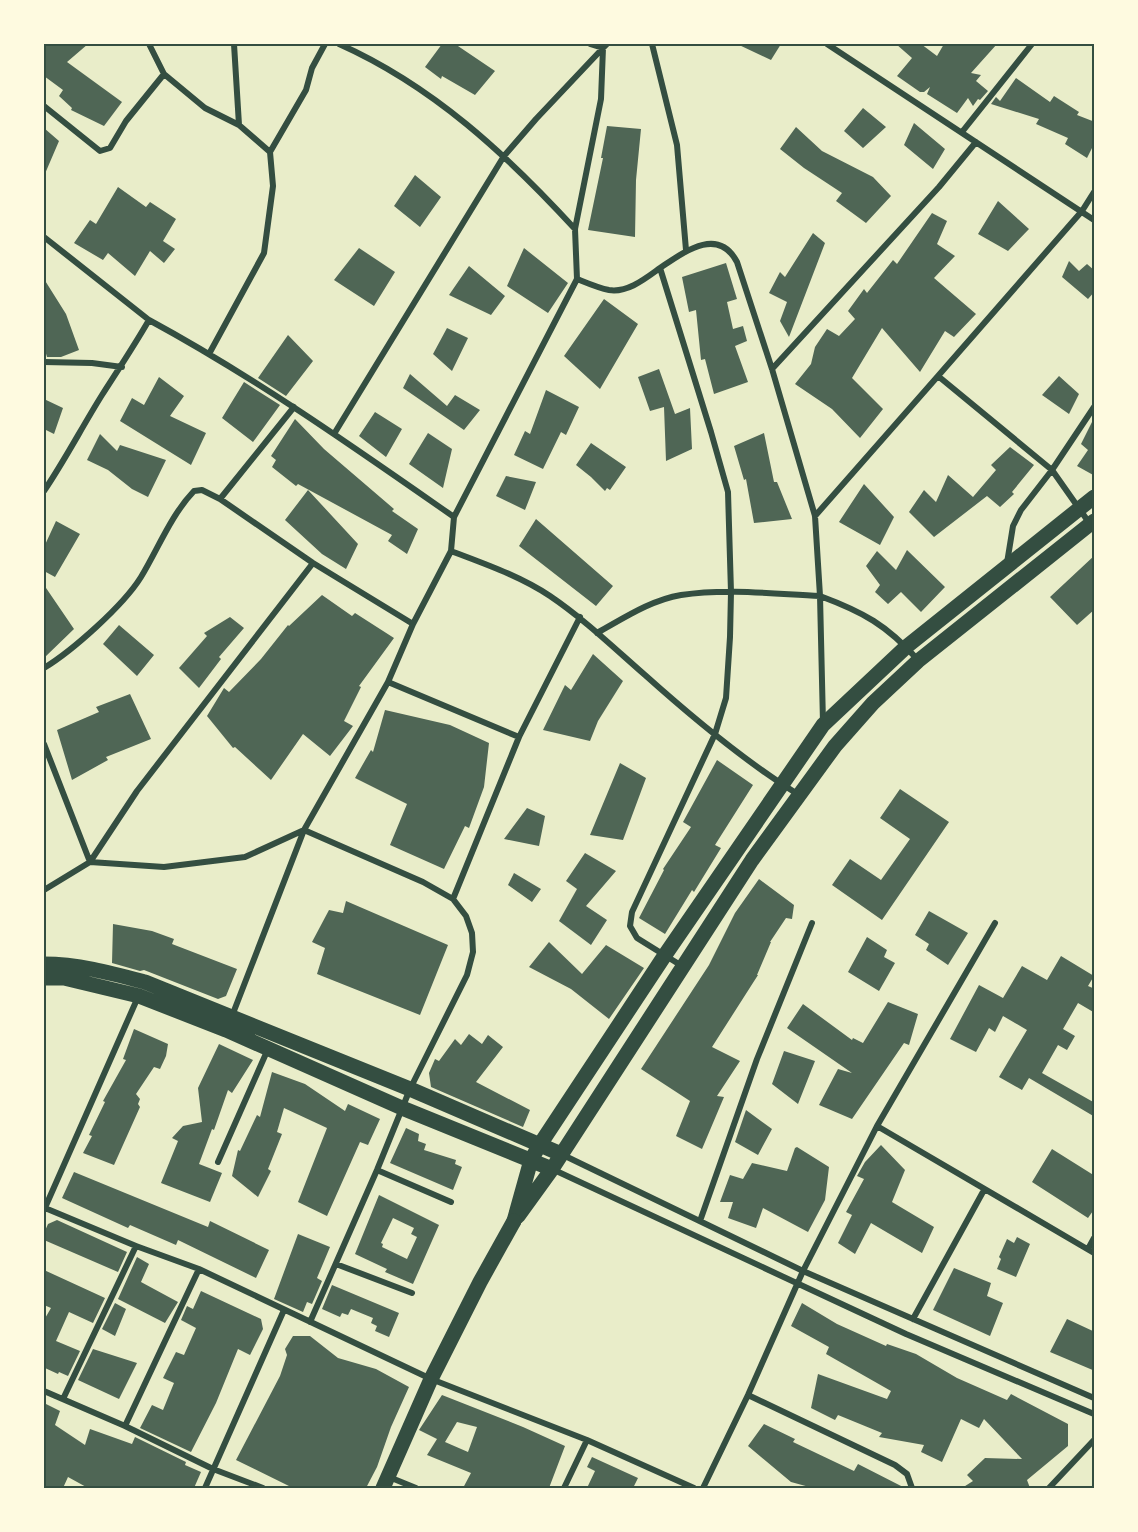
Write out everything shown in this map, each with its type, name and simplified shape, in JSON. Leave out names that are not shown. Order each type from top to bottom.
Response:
[{"type":"main road","points":[[514,1221],[531,1160],[539,1146],[666,954],[823,724],[906,647],[1095,497]]},
{"type":"main road","points":[[386,1482],[431,1379],[514,1221],[552,1169],[752,860],[835,746],[873,703],[918,661],[1092,522]]},
{"type":"main road","points":[[44,964],[65,964],[107,972],[142,989],[272,1041],[410,1089],[561,1154]]},
{"type":"main road","points":[[44,978],[64,978],[142,989],[232,1017],[272,1041],[402,1108],[552,1169]]},
{"type":"street","points":[[149,44],[164,74],[205,108],[239,125],[270,152]]},
{"type":"street","points":[[234,44],[239,125]]},
{"type":"street","points":[[209,354],[264,253],[273,186],[270,152],[306,90],[312,68],[325,44]]},
{"type":"street","points":[[339,44],[370,58],[469,124],[504,156],[575,229]]},
{"type":"street","points":[[590,44],[605,46]]},
{"type":"street","points":[[652,44],[676,145],[686,250]]},
{"type":"street","points":[[827,44],[1095,220]]},
{"type":"street","points":[[962,132],[1032,44]]},
{"type":"street","points":[[334,434],[504,156],[605,46]]},
{"type":"street","points":[[232,1017],[304,830],[388,682],[413,624],[451,551],[454,518],[577,279],[575,229],[601,99],[605,46]]},
{"type":"street","points":[[44,106],[100,151],[110,148],[126,121],[164,74]]},
{"type":"street","points":[[772,369],[939,187],[976,142]]},
{"type":"street","points":[[815,516],[1082,211],[1095,192]]},
{"type":"street","points":[[44,237],[149,320],[294,407],[454,518]]},
{"type":"street","points":[[577,279],[610,290],[629,287],[646,279],[686,250],[711,242],[732,252],[772,369],[815,516],[820,596],[823,724]]},
{"type":"street","points":[[660,268],[728,492],[731,592],[726,698],[715,734],[632,912],[630,926],[637,938],[666,954],[683,967]]},
{"type":"street","points":[[44,491],[149,320]]},
{"type":"street","points":[[44,362],[122,366]]},
{"type":"street","points":[[938,376],[1052,470],[1092,522]]},
{"type":"street","points":[[220,500],[294,407]]},
{"type":"street","points":[[1006,566],[1013,526],[1095,407]]},
{"type":"street","points":[[44,668],[99,625],[139,580],[177,514],[194,491],[202,490],[313,563],[413,624]]},
{"type":"street","points":[[451,551],[511,574],[549,595],[580,617],[715,734],[799,795]]},
{"type":"street","points":[[44,890],[90,862],[137,791],[313,563]]},
{"type":"street","points":[[597,633],[648,605],[680,595],[731,592],[820,596],[855,609],[881,625],[918,661]]},
{"type":"street","points":[[453,899],[519,737],[580,617]]},
{"type":"street","points":[[388,682],[519,737]]},
{"type":"street","points":[[44,744],[90,862]]},
{"type":"street","points":[[90,862],[164,867],[245,857],[304,830],[423,882],[453,899],[466,916],[472,933],[472,952],[467,975],[410,1089],[310,1322]]},
{"type":"street","points":[[700,1221],[757,1059],[812,923]]},
{"type":"street","points":[[703,1488],[748,1395],[802,1271],[877,1126],[995,923]]},
{"type":"street","points":[[142,989],[44,1209],[199,1269],[431,1379],[587,1440],[694,1488]]},
{"type":"street","points":[[218,1162],[272,1041]]},
{"type":"street","points":[[877,1126],[1095,1253]]},
{"type":"street","points":[[561,1154],[802,1271],[1095,1398]]},
{"type":"street","points":[[552,1169],[906,1334],[1095,1414]]},
{"type":"street","points":[[377,1170],[451,1202]]},
{"type":"street","points":[[913,1319],[984,1190]]},
{"type":"street","points":[[1088,1249],[1095,1238]]},
{"type":"street","points":[[63,1400],[136,1246]]},
{"type":"street","points":[[336,1264],[412,1293]]},
{"type":"street","points":[[125,1426],[199,1269]]},
{"type":"street","points":[[205,1488],[284,1310]]},
{"type":"street","points":[[44,1390],[213,1469],[263,1488]]},
{"type":"street","points":[[748,1395],[895,1465],[908,1474],[912,1488]]},
{"type":"street","points":[[564,1488],[587,1440]]},
{"type":"street","points":[[1052,1486],[1095,1440]]},
{"type":"street","points":[[386,1482],[416,1488]]},
{"type":"street","points":[[1052,1486],[1062,1488]]},
{"type":"building","points":[[44,44],[88,44],[67,62],[122,102],[104,126],[71,110],[72,108],[59,96],[63,90],[44,76]]},
{"type":"building","points":[[442,44],[455,44],[495,71],[475,95],[442,76],[441,79],[425,67]]},
{"type":"building","points":[[737,44],[781,44],[771,60]]},
{"type":"building","points":[[896,44],[921,44],[937,56],[944,44],[997,44],[971,73],[981,75],[976,81],[988,91],[973,106],[968,98],[957,113],[927,94],[930,87],[920,92],[897,76],[912,58]]},
{"type":"building","points":[[1016,78],[1050,102],[1054,96],[1079,112],[1077,115],[1095,122],[1095,142],[1087,158],[1065,144],[1068,138],[1036,124],[1039,119],[991,104],[996,97],[1000,101]]},
{"type":"building","points":[[863,108],[886,127],[863,148],[844,131]]},
{"type":"building","points":[[914,123],[945,149],[933,169],[904,145]]},
{"type":"building","points":[[607,126],[641,129],[636,180],[635,237],[588,230],[603,158],[601,158]]},
{"type":"building","points":[[796,127],[822,151],[873,177],[891,196],[866,223],[836,201],[842,193],[780,149]]},
{"type":"building","points":[[44,128],[59,141],[44,176]]},
{"type":"building","points":[[415,175],[441,197],[420,227],[394,206]]},
{"type":"building","points":[[118,187],[146,207],[150,202],[176,219],[163,241],[175,249],[164,263],[150,251],[135,276],[108,253],[103,260],[74,243],[90,220],[96,224]]},
{"type":"building","points":[[998,201],[1029,229],[1008,251],[978,234]]},
{"type":"building","points":[[932,213],[947,221],[937,244],[955,256],[934,278],[976,314],[954,337],[945,331],[920,372],[882,328],[852,378],[883,409],[860,438],[832,409],[795,384],[811,364],[815,347],[827,329],[839,336],[855,319],[848,311],[864,289],[867,293],[893,260],[897,264]]},
{"type":"building","points":[[813,233],[825,243],[789,337],[780,321],[787,302],[769,293],[780,272],[785,277]]},
{"type":"building","points":[[359,248],[395,272],[374,306],[334,280]]},
{"type":"building","points":[[524,248],[568,283],[548,313],[507,286]]},
{"type":"building","points":[[1069,261],[1079,271],[1087,264],[1095,271],[1095,291],[1088,299],[1062,277]]},
{"type":"building","points":[[726,263],[737,299],[727,302],[733,329],[743,326],[747,341],[735,346],[748,382],[714,394],[705,359],[701,360],[696,310],[689,312],[682,277]]},
{"type":"building","points":[[469,266],[505,296],[491,315],[449,295]]},
{"type":"building","points":[[44,279],[66,314],[79,350],[61,357],[47,357],[44,347]]},
{"type":"building","points":[[604,299],[638,324],[600,389],[564,356]]},
{"type":"building","points":[[447,328],[468,338],[452,371],[433,354]]},
{"type":"building","points":[[288,335],[313,361],[286,396],[258,378]]},
{"type":"building","points":[[659,369],[675,414],[690,408],[692,449],[666,461],[664,407],[650,411],[638,377]]},
{"type":"building","points":[[410,374],[447,406],[455,395],[480,410],[464,430],[403,388]]},
{"type":"building","points":[[1059,376],[1079,394],[1069,414],[1042,395]]},
{"type":"building","points":[[159,377],[184,396],[170,416],[206,433],[191,465],[120,421],[132,398],[144,405]]},
{"type":"building","points":[[244,382],[280,405],[253,442],[222,418]]},
{"type":"building","points":[[546,390],[579,407],[566,435],[561,432],[543,469],[514,455],[525,431],[530,434]]},
{"type":"building","points":[[44,399],[63,408],[54,434],[44,429]]},
{"type":"building","points":[[375,412],[402,429],[386,457],[359,436]]},
{"type":"building","points":[[1095,416],[1095,476],[1077,466],[1088,450],[1081,444]]},
{"type":"building","points":[[295,419],[324,449],[394,509],[392,511],[418,529],[407,554],[388,541],[392,535],[298,484],[296,486],[272,467],[276,460],[271,456]]},
{"type":"building","points":[[428,433],[452,449],[443,488],[409,464]]},
{"type":"building","points":[[764,433],[774,482],[777,482],[792,519],[754,523],[746,479],[744,480],[734,446]]},
{"type":"building","points":[[100,434],[117,451],[120,445],[166,460],[148,497],[132,489],[108,470],[87,460]]},
{"type":"building","points":[[591,443],[626,467],[610,490],[607,488],[605,491],[576,465]]},
{"type":"building","points":[[1010,447],[1034,465],[1012,492],[1014,494],[1000,507],[987,496],[934,537],[909,512],[924,490],[936,502],[948,475],[973,497],[996,470],[991,465]]},
{"type":"building","points":[[506,476],[536,482],[525,510],[496,496]]},
{"type":"building","points":[[864,484],[894,517],[880,545],[839,522]]},
{"type":"building","points":[[308,490],[358,544],[346,569],[322,554],[285,520]]},
{"type":"building","points":[[536,519],[613,586],[596,606],[519,546]]},
{"type":"building","points":[[56,521],[80,534],[55,577],[44,571],[44,547]]},
{"type":"building","points":[[907,550],[945,587],[921,612],[901,592],[888,604],[875,592],[880,585],[866,566],[877,551],[896,570]]},
{"type":"building","points":[[1095,555],[1095,609],[1077,625],[1050,597]]},
{"type":"building","points":[[44,585],[74,629],[44,658]]},
{"type":"building","points":[[322,595],[352,616],[355,613],[394,638],[359,686],[361,687],[344,721],[353,726],[330,756],[303,734],[271,780],[235,747],[233,748],[207,716],[224,688],[229,692],[261,659],[288,625]]},
{"type":"building","points":[[230,617],[244,628],[219,657],[221,659],[199,688],[179,668],[207,636],[204,633]]},
{"type":"building","points":[[119,625],[154,655],[137,676],[103,644]]},
{"type":"building","points":[[593,654],[623,681],[598,721],[590,741],[543,730],[565,685],[571,690]]},
{"type":"building","points":[[130,694],[151,739],[106,757],[108,760],[72,780],[57,730],[99,712],[96,707]]},
{"type":"building","points":[[385,710],[450,725],[489,743],[484,787],[469,828],[465,826],[444,869],[390,845],[407,804],[355,778],[371,750],[373,752]]},
{"type":"building","points":[[717,760],[753,785],[715,845],[721,848],[665,934],[639,918],[663,869],[691,827],[683,822]]},
{"type":"building","points":[[620,763],[646,778],[623,840],[590,835]]},
{"type":"building","points":[[900,789],[949,822],[882,920],[832,885],[850,859],[881,880],[910,839],[880,818]]},
{"type":"building","points":[[527,808],[545,816],[539,846],[504,839]]},
{"type":"building","points":[[585,853],[616,871],[586,906],[607,920],[591,945],[559,921],[577,889],[566,881]]},
{"type":"building","points":[[514,873],[541,889],[532,902],[508,885]]},
{"type":"building","points":[[759,879],[794,905],[792,919],[786,918],[770,942],[758,975],[712,1047],[740,1061],[717,1096],[724,1097],[702,1149],[676,1136],[690,1101],[641,1069],[709,965],[735,913]]},
{"type":"building","points":[[346,901],[448,945],[420,1015],[317,974],[325,948],[312,942],[329,910],[343,913]]},
{"type":"building","points":[[929,911],[968,933],[948,965],[926,950],[929,944],[915,935]]},
{"type":"building","points":[[113,924],[152,931],[174,939],[172,944],[237,969],[226,996],[218,999],[144,970],[140,971],[112,963]]},
{"type":"building","points":[[867,937],[887,950],[884,957],[895,963],[879,991],[848,972]]},
{"type":"building","points":[[549,942],[582,974],[606,945],[644,968],[609,1019],[571,989],[529,967]]},
{"type":"building","points":[[1061,956],[1094,976],[1088,986],[1095,989],[1095,1013],[1078,1003],[1063,1029],[1075,1036],[1067,1050],[1058,1045],[1042,1073],[1095,1103],[1095,1117],[1029,1078],[1022,1090],[999,1077],[1027,1030],[1003,1016],[995,1032],[989,1028],[976,1052],[950,1039],[979,985],[1003,998],[1022,966],[1047,980]]},
{"type":"building","points":[[888,1002],[918,1014],[909,1045],[904,1043],[852,1119],[819,1105],[838,1069],[852,1073],[787,1028],[803,1004],[852,1040],[853,1038],[863,1043]]},
{"type":"building","points":[[134,1029],[168,1044],[160,1069],[154,1067],[136,1094],[140,1099],[138,1104],[140,1107],[114,1165],[83,1153],[92,1136],[89,1135],[105,1102],[103,1101],[126,1060],[123,1059]]},
{"type":"building","points":[[469,1034],[482,1044],[488,1035],[503,1047],[476,1082],[530,1110],[523,1127],[431,1087],[429,1073],[435,1059],[439,1061],[455,1039],[461,1045]]},
{"type":"building","points":[[219,1044],[253,1060],[232,1093],[228,1090],[199,1164],[222,1173],[210,1202],[161,1183],[178,1141],[172,1138],[183,1126],[202,1122],[198,1088]]},
{"type":"building","points":[[784,1051],[815,1061],[798,1104],[772,1084]]},
{"type":"building","points":[[272,1072],[305,1084],[345,1111],[348,1104],[380,1119],[368,1145],[360,1142],[327,1216],[298,1202],[327,1128],[284,1108],[277,1132],[282,1134],[268,1169],[271,1171],[258,1197],[232,1176],[238,1150],[240,1151],[257,1115],[260,1117]]},
{"type":"building","points":[[746,1110],[772,1129],[758,1155],[735,1142]]},
{"type":"building","points":[[406,1128],[419,1134],[418,1141],[426,1144],[424,1150],[456,1160],[455,1164],[462,1167],[453,1190],[390,1163]]},
{"type":"building","points":[[881,1145],[905,1170],[892,1202],[934,1227],[922,1253],[871,1223],[855,1254],[838,1243],[852,1215],[846,1212],[864,1179],[857,1176],[865,1162]]},
{"type":"building","points":[[797,1147],[829,1167],[825,1200],[808,1232],[763,1208],[756,1228],[728,1218],[733,1202],[720,1202],[730,1175],[743,1179],[752,1163],[787,1171]]},
{"type":"building","points":[[1052,1149],[1095,1176],[1095,1208],[1088,1218],[1032,1182]]},
{"type":"building","points":[[74,1172],[208,1227],[210,1221],[269,1250],[256,1278],[178,1240],[176,1245],[130,1225],[128,1228],[62,1198]]},
{"type":"building","points":[[379,1195],[439,1225],[413,1284],[385,1272],[387,1269],[355,1254]],"holes":[[[393,1218],[414,1228],[411,1234],[417,1237],[407,1259],[382,1247],[381,1243]]]},
{"type":"building","points":[[57,1220],[127,1252],[118,1272],[44,1240],[48,1224]]},
{"type":"building","points":[[298,1234],[330,1247],[317,1278],[322,1281],[312,1304],[307,1302],[303,1312],[274,1299]]},
{"type":"building","points":[[1017,1237],[1030,1244],[1016,1277],[997,1269],[1001,1259],[999,1257],[1007,1239],[1014,1243]]},
{"type":"building","points":[[137,1257],[149,1264],[141,1282],[178,1302],[165,1323],[118,1299]]},
{"type":"building","points":[[954,1268],[991,1283],[987,1296],[1003,1303],[990,1336],[933,1310]]},
{"type":"building","points":[[44,1270],[105,1298],[93,1323],[69,1312],[56,1341],[80,1351],[68,1376],[45,1368],[44,1370],[44,1320],[51,1308],[44,1305]]},
{"type":"building","points":[[332,1285],[399,1313],[389,1337],[375,1331],[377,1326],[371,1323],[373,1318],[351,1309],[348,1315],[342,1313],[340,1317],[322,1309]]},
{"type":"building","points":[[201,1291],[261,1319],[263,1329],[250,1355],[238,1349],[216,1403],[191,1452],[140,1428],[152,1405],[163,1410],[174,1383],[163,1378],[176,1352],[184,1355],[196,1328],[181,1320],[187,1306],[193,1309]]},
{"type":"building","points":[[115,1303],[126,1309],[115,1336],[102,1329]]},
{"type":"building","points":[[802,1303],[837,1324],[886,1346],[887,1344],[916,1354],[957,1378],[1007,1400],[1011,1394],[1068,1424],[1068,1446],[1027,1480],[1030,1488],[962,1488],[973,1481],[967,1475],[985,1458],[1022,1459],[984,1419],[979,1428],[961,1419],[942,1462],[921,1452],[924,1445],[879,1437],[882,1433],[838,1415],[835,1420],[811,1408],[818,1374],[887,1399],[891,1391],[826,1354],[829,1347],[791,1326]]},
{"type":"building","points":[[1067,1319],[1095,1332],[1095,1371],[1050,1352]]},
{"type":"building","points":[[293,1336],[310,1336],[338,1358],[376,1369],[409,1387],[391,1427],[377,1467],[366,1488],[293,1488],[236,1460],[280,1376],[287,1355],[285,1349]]},
{"type":"building","points":[[93,1349],[137,1363],[119,1399],[78,1380]]},
{"type":"building","points":[[442,1395],[565,1446],[549,1488],[463,1488],[471,1473],[427,1455],[437,1439],[419,1430]],"holes":[[[457,1422],[477,1427],[468,1452],[445,1442]]]},
{"type":"building","points":[[44,1403],[60,1411],[55,1425],[85,1445],[90,1429],[132,1444],[135,1437],[186,1462],[185,1465],[201,1472],[194,1488],[88,1488],[68,1477],[63,1488],[44,1488]]},
{"type":"building","points":[[764,1424],[795,1439],[793,1442],[854,1471],[858,1464],[905,1488],[813,1488],[791,1482],[748,1446]]},
{"type":"building","points":[[592,1457],[638,1478],[633,1488],[587,1488],[595,1471],[587,1467]]}]
